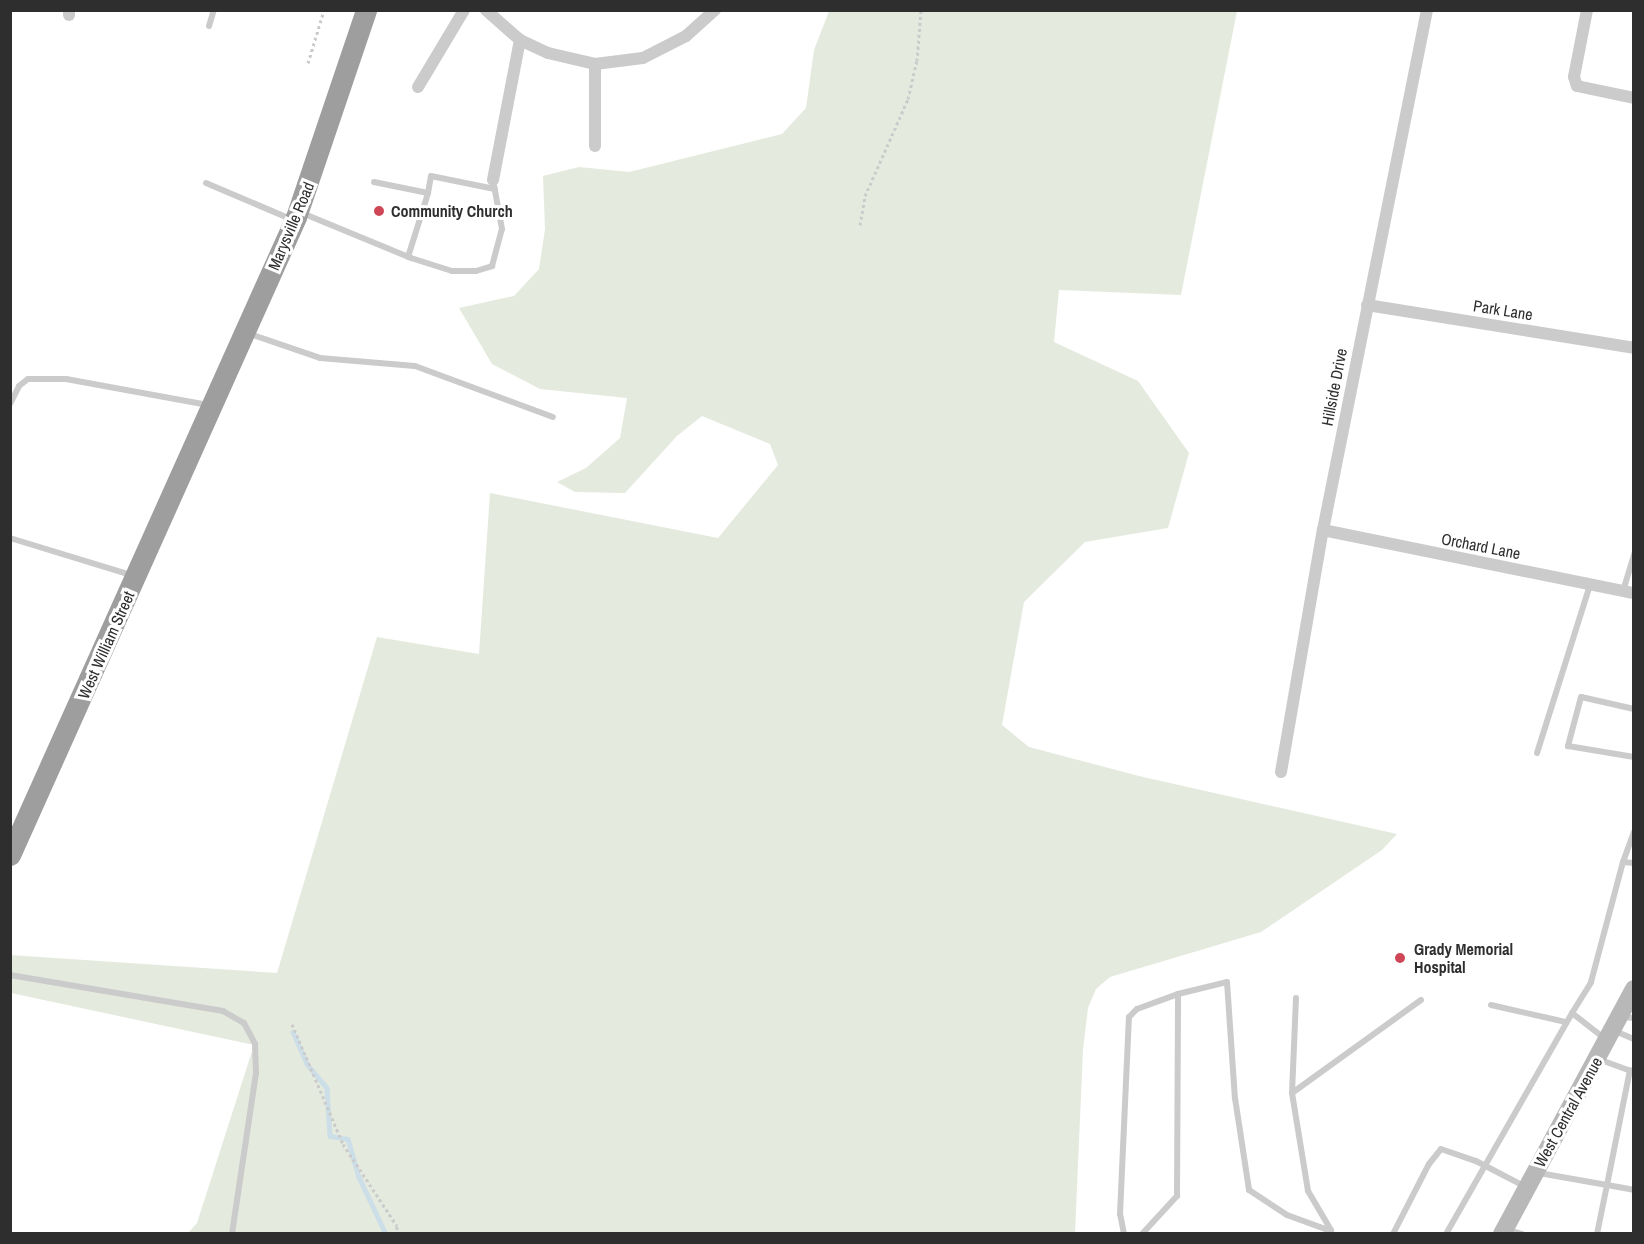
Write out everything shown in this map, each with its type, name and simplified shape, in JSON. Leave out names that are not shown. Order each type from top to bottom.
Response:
[{"type":"highway","name":"Marysville Road","points":[[201,435],[296,216],[366,10]]},
{"type":"highway","name":"West William Street","points":[[10,855],[201,435]]},
{"type":"main road","name":"West Central Avenue","points":[[1509,1232],[1532,1180],[1597,1059],[1619,1026],[1634,989]]},
{"type":"street","points":[[418,87],[464,10]]},
{"type":"street","points":[[486,10],[520,40],[548,53],[596,64],[643,58],[686,36],[715,10]]},
{"type":"street","name":"Hillside Drive","points":[[1281,772],[1323,530],[1427,10]]},
{"type":"street","points":[[1587,10],[1574,77],[1577,86],[1634,98]]},
{"type":"street","points":[[494,185],[520,40]]},
{"type":"street","points":[[595,146],[596,64]]},
{"type":"street","name":"Park Lane","points":[[1367,305],[1634,348]]},
{"type":"street","name":"Orchard Lane","points":[[1323,530],[1628,592]]},
{"type":"lane","points":[[210,26],[214,10]]},
{"type":"lane","points":[[206,183],[408,257],[452,271],[476,271],[492,266],[502,229],[494,185],[431,176],[408,257]]},
{"type":"lane","points":[[374,182],[428,193]]},
{"type":"lane","points":[[246,332],[320,358],[415,366],[553,417]]},
{"type":"lane","points":[[10,404],[19,386],[28,379],[66,379],[213,407]]},
{"type":"lane","points":[[10,538],[137,577]]},
{"type":"lane","points":[[1628,592],[1634,554]]},
{"type":"lane","points":[[1537,753],[1590,585]]},
{"type":"lane","points":[[1634,709],[1581,697],[1568,746],[1634,756]]},
{"type":"lane","points":[[1446,1233],[1591,982],[1623,862],[1634,832]]},
{"type":"lane","points":[[1623,862],[1634,863]]},
{"type":"lane","points":[[10,975],[223,1011],[244,1023],[255,1044],[256,1073],[232,1233]]},
{"type":"lane","points":[[1124,1233],[1120,1214],[1129,1017],[1137,1009],[1178,994],[1227,982],[1236,1098],[1249,1190],[1287,1215],[1332,1232]]},
{"type":"lane","points":[[1142,1233],[1177,1196],[1178,994]]},
{"type":"lane","points":[[1296,998],[1292,1093],[1308,1191],[1332,1232]]},
{"type":"lane","points":[[1292,1093],[1420,1000]]},
{"type":"lane","points":[[1491,1005],[1566,1022]]},
{"type":"lane","points":[[1572,1013],[1619,1026],[1634,1039]]},
{"type":"lane","points":[[1597,1059],[1632,1071],[1597,1233]]},
{"type":"lane","points":[[1393,1233],[1429,1164],[1441,1149],[1532,1180],[1607,1185],[1634,1190]]},
{"type":"path","points":[[308,63],[324,10]]},
{"type":"path","points":[[860,225],[865,196],[908,99],[921,10]]},
{"type":"path","points":[[292,1024],[343,1144],[397,1226],[397,1233]]},
{"type":"shaded area","points":[[829,11],[1237,11],[1181,295],[1059,290],[1054,342],[1138,381],[1189,453],[1168,528],[1085,542],[1024,602],[1002,725],[1029,747],[1139,776],[1397,834],[1382,850],[1261,932],[1110,977],[1096,989],[1088,1008],[1083,1050],[1075,1233],[188,1233],[197,1223],[254,1045],[11,993],[10,955],[277,973],[377,637],[479,654],[490,493],[718,538],[778,465],[770,444],[702,416],[677,436],[625,493],[575,492],[557,482],[586,468],[620,438],[627,398],[540,389],[492,364],[459,308],[514,296],[539,269],[545,229],[543,176],[579,167],[629,172],[782,134],[806,108],[814,50]]},
{"type":"waterway","points":[[293,1032],[307,1064],[327,1088],[330,1136],[348,1139],[359,1177],[386,1234]]},
{"type":"place","name":"Community Church","points":[[379,211]]},
{"type":"place","name":"Grady Memorial Hospital","points":[[1400,958]]}]
